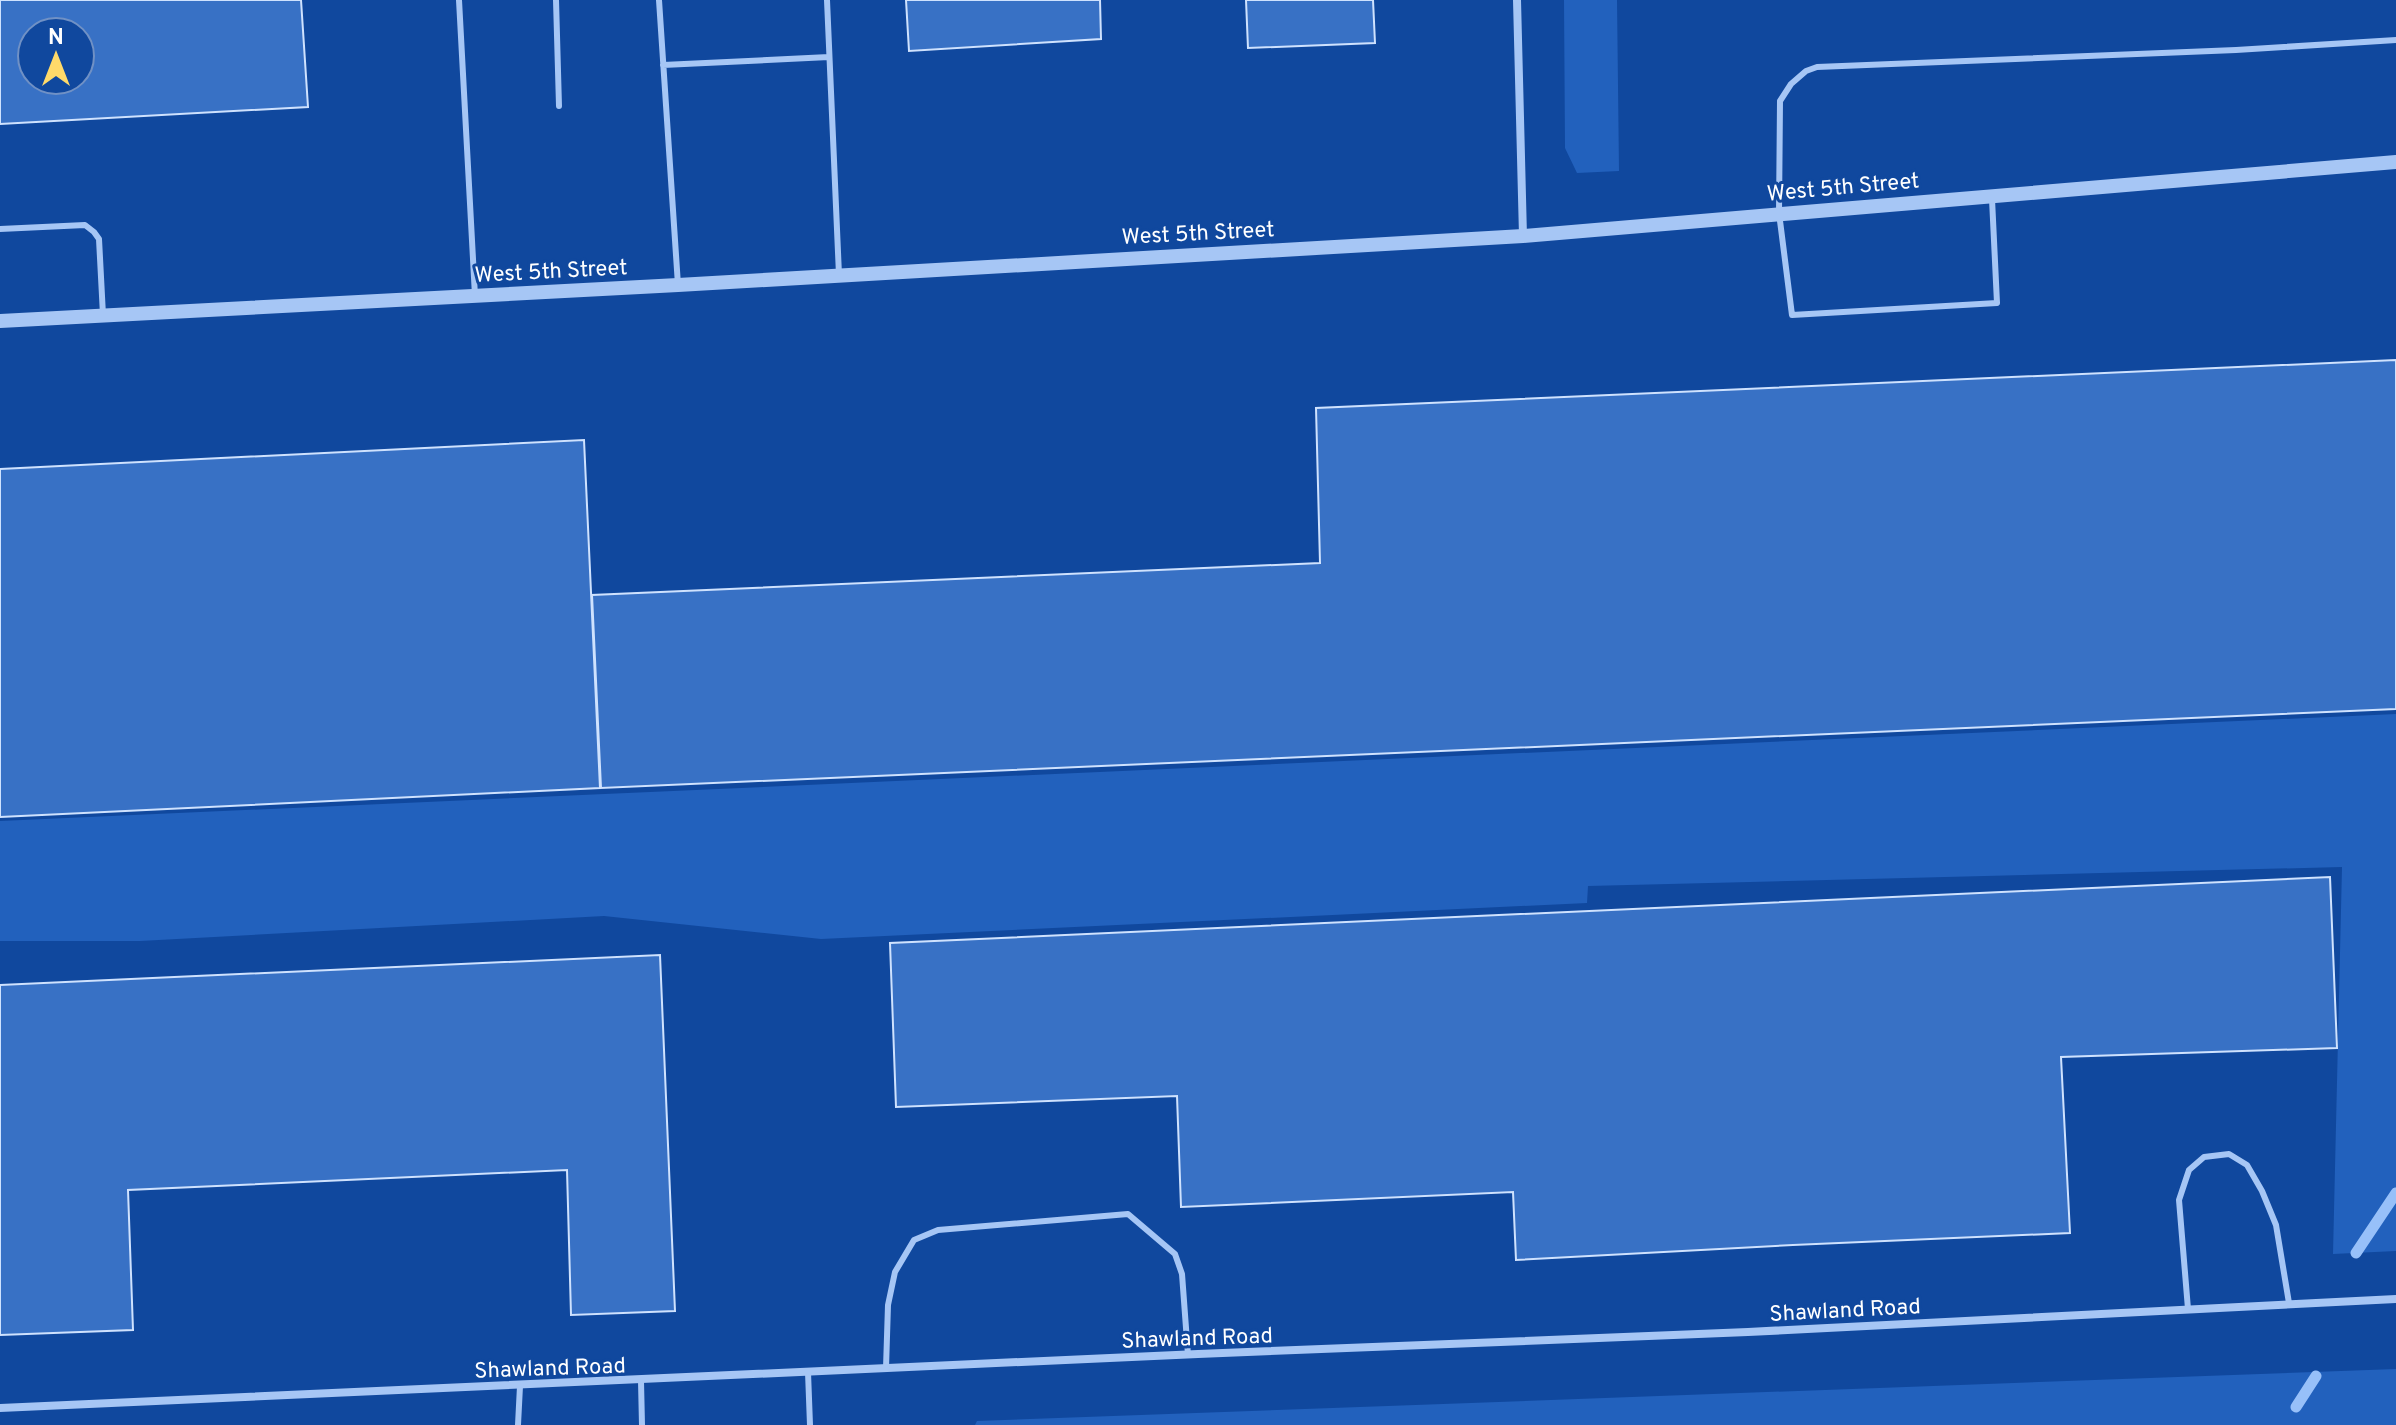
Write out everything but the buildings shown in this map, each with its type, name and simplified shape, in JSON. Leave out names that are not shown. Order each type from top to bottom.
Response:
[{"type":"street","points":[[1517,0],[1523,236]]},
{"type":"street","name":"West 5th Street","points":[[0,321],[475,297],[1523,236],[2396,162]]},
{"type":"street","name":"Shawland Road","points":[[0,1408],[1733,1333],[2396,1299]]},
{"type":"lane","points":[[459,0],[475,297]]},
{"type":"lane","points":[[556,0],[559,106]]},
{"type":"lane","points":[[659,0],[678,285]]},
{"type":"lane","points":[[827,0],[839,275]]},
{"type":"lane","points":[[1991,196],[1997,303],[1792,315],[1779,213],[1780,101],[1791,84],[1806,71],[1817,67],[2220,51],[2396,40]]},
{"type":"lane","points":[[663,65],[829,57]]},
{"type":"lane","points":[[0,229],[85,225],[94,232],[99,239],[103,315]]},
{"type":"lane","points":[[2188,1309],[2179,1200],[2189,1170],[2204,1157],[2229,1154],[2247,1165],[2276,1225],[2289,1303]]},
{"type":"lane","points":[[886,1368],[888,1305],[895,1272],[914,1240],[938,1230],[1128,1214],[1175,1254],[1182,1274],[1188,1355]]},
{"type":"lane","points":[[808,1372],[810,1425]]},
{"type":"lane","points":[[641,1381],[642,1425]]},
{"type":"lane","points":[[518,1425],[520,1386]]},
{"type":"shaded area","points":[[1564,0],[1617,0],[1619,171],[1577,173],[1565,148]]},
{"type":"shaded area","points":[[2396,714],[2396,1251],[2333,1254],[2342,867],[1588,886],[1587,903],[821,939],[604,916],[140,941],[0,941],[0,821]]},
{"type":"shaded area","points":[[2396,1369],[2396,1425],[975,1425],[977,1421]]},
{"type":"waterway","points":[[2356,1253],[2396,1193]]},
{"type":"waterway","points":[[2296,1407],[2316,1376]]}]
